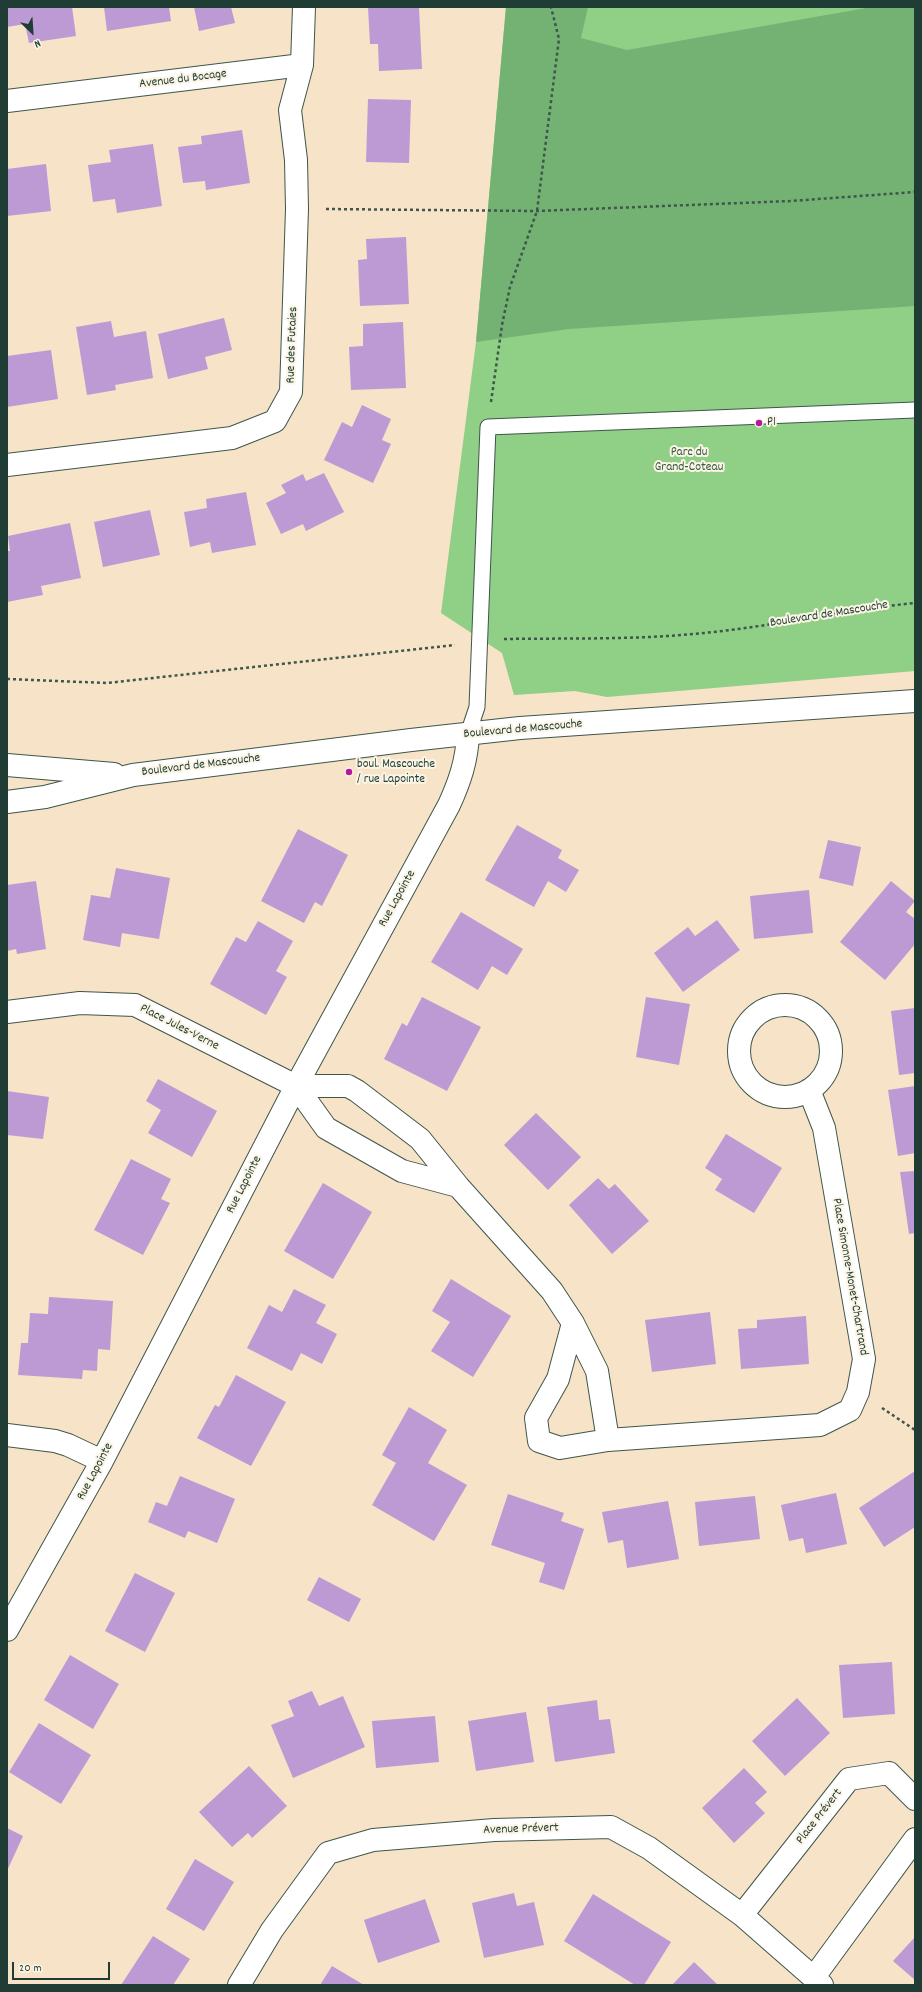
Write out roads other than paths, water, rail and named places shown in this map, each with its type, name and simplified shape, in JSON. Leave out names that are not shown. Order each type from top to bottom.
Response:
[{"type":"street","points":[[302,65],[304,7]]},
{"type":"street","name":"Avenue du Bocage","points":[[7,101],[302,65]]},
{"type":"street","name":"Rue des Futaies","points":[[7,465],[232,438],[275,421],[291,392],[297,209],[296,160],[290,110],[302,65]]},
{"type":"street","name":"Boulevard de Mascouche","points":[[7,802],[44,797],[133,775],[520,728],[915,701]]},
{"type":"street","name":"Rue Lapointe","points":[[7,1630],[102,1461],[296,1086],[449,805],[459,784],[465,764],[468,734]]},
{"type":"street","name":"Boulevard de Mascouche","points":[[7,765],[133,775]]},
{"type":"street","name":"Place Jules-Verne","points":[[7,1012],[80,1003],[135,1005],[296,1086]]},
{"type":"street","points":[[788,1004],[802,1008],[815,1015],[824,1026],[830,1040],[831,1054],[828,1069],[820,1081],[809,1090],[794,1096],[778,1096],[764,1091],[751,1082],[743,1069],[739,1054],[741,1038],[748,1024],[759,1013],[773,1006],[788,1004]]},
{"type":"street","points":[[296,1086],[326,1128],[402,1171],[458,1186]]},
{"type":"street","points":[[296,1086],[348,1086],[358,1091],[420,1139],[458,1186],[552,1290],[573,1324],[597,1371],[608,1440]]},
{"type":"street","name":"Place Simonne-Monet-Chartrand","points":[[573,1324],[558,1379],[536,1418],[539,1441],[560,1448],[608,1440],[820,1425],[850,1410],[858,1392],[864,1359],[824,1128],[809,1090]]},
{"type":"street","points":[[7,1434],[61,1443],[102,1461]]},
{"type":"street","name":"Place Prévert","points":[[742,1915],[849,1780],[889,1773],[915,1799]]},
{"type":"street","name":"Avenue Prévert","points":[[239,1985],[272,1930],[328,1853],[373,1840],[494,1830],[611,1827],[650,1848],[742,1915],[818,1981]]},
{"type":"street","points":[[818,1981],[915,1839]]},
{"type":"lane","points":[[468,734],[476,707],[488,427],[915,410]]},
{"type":"place","name":"P1","points":[[759,423]]},
{"type":"place","name":"boul. Mascouche / rue Lapointe","points":[[349,772]]},
{"type":"park label","name":"Parc du Grand-Coteau","points":[[689,460]]}]
